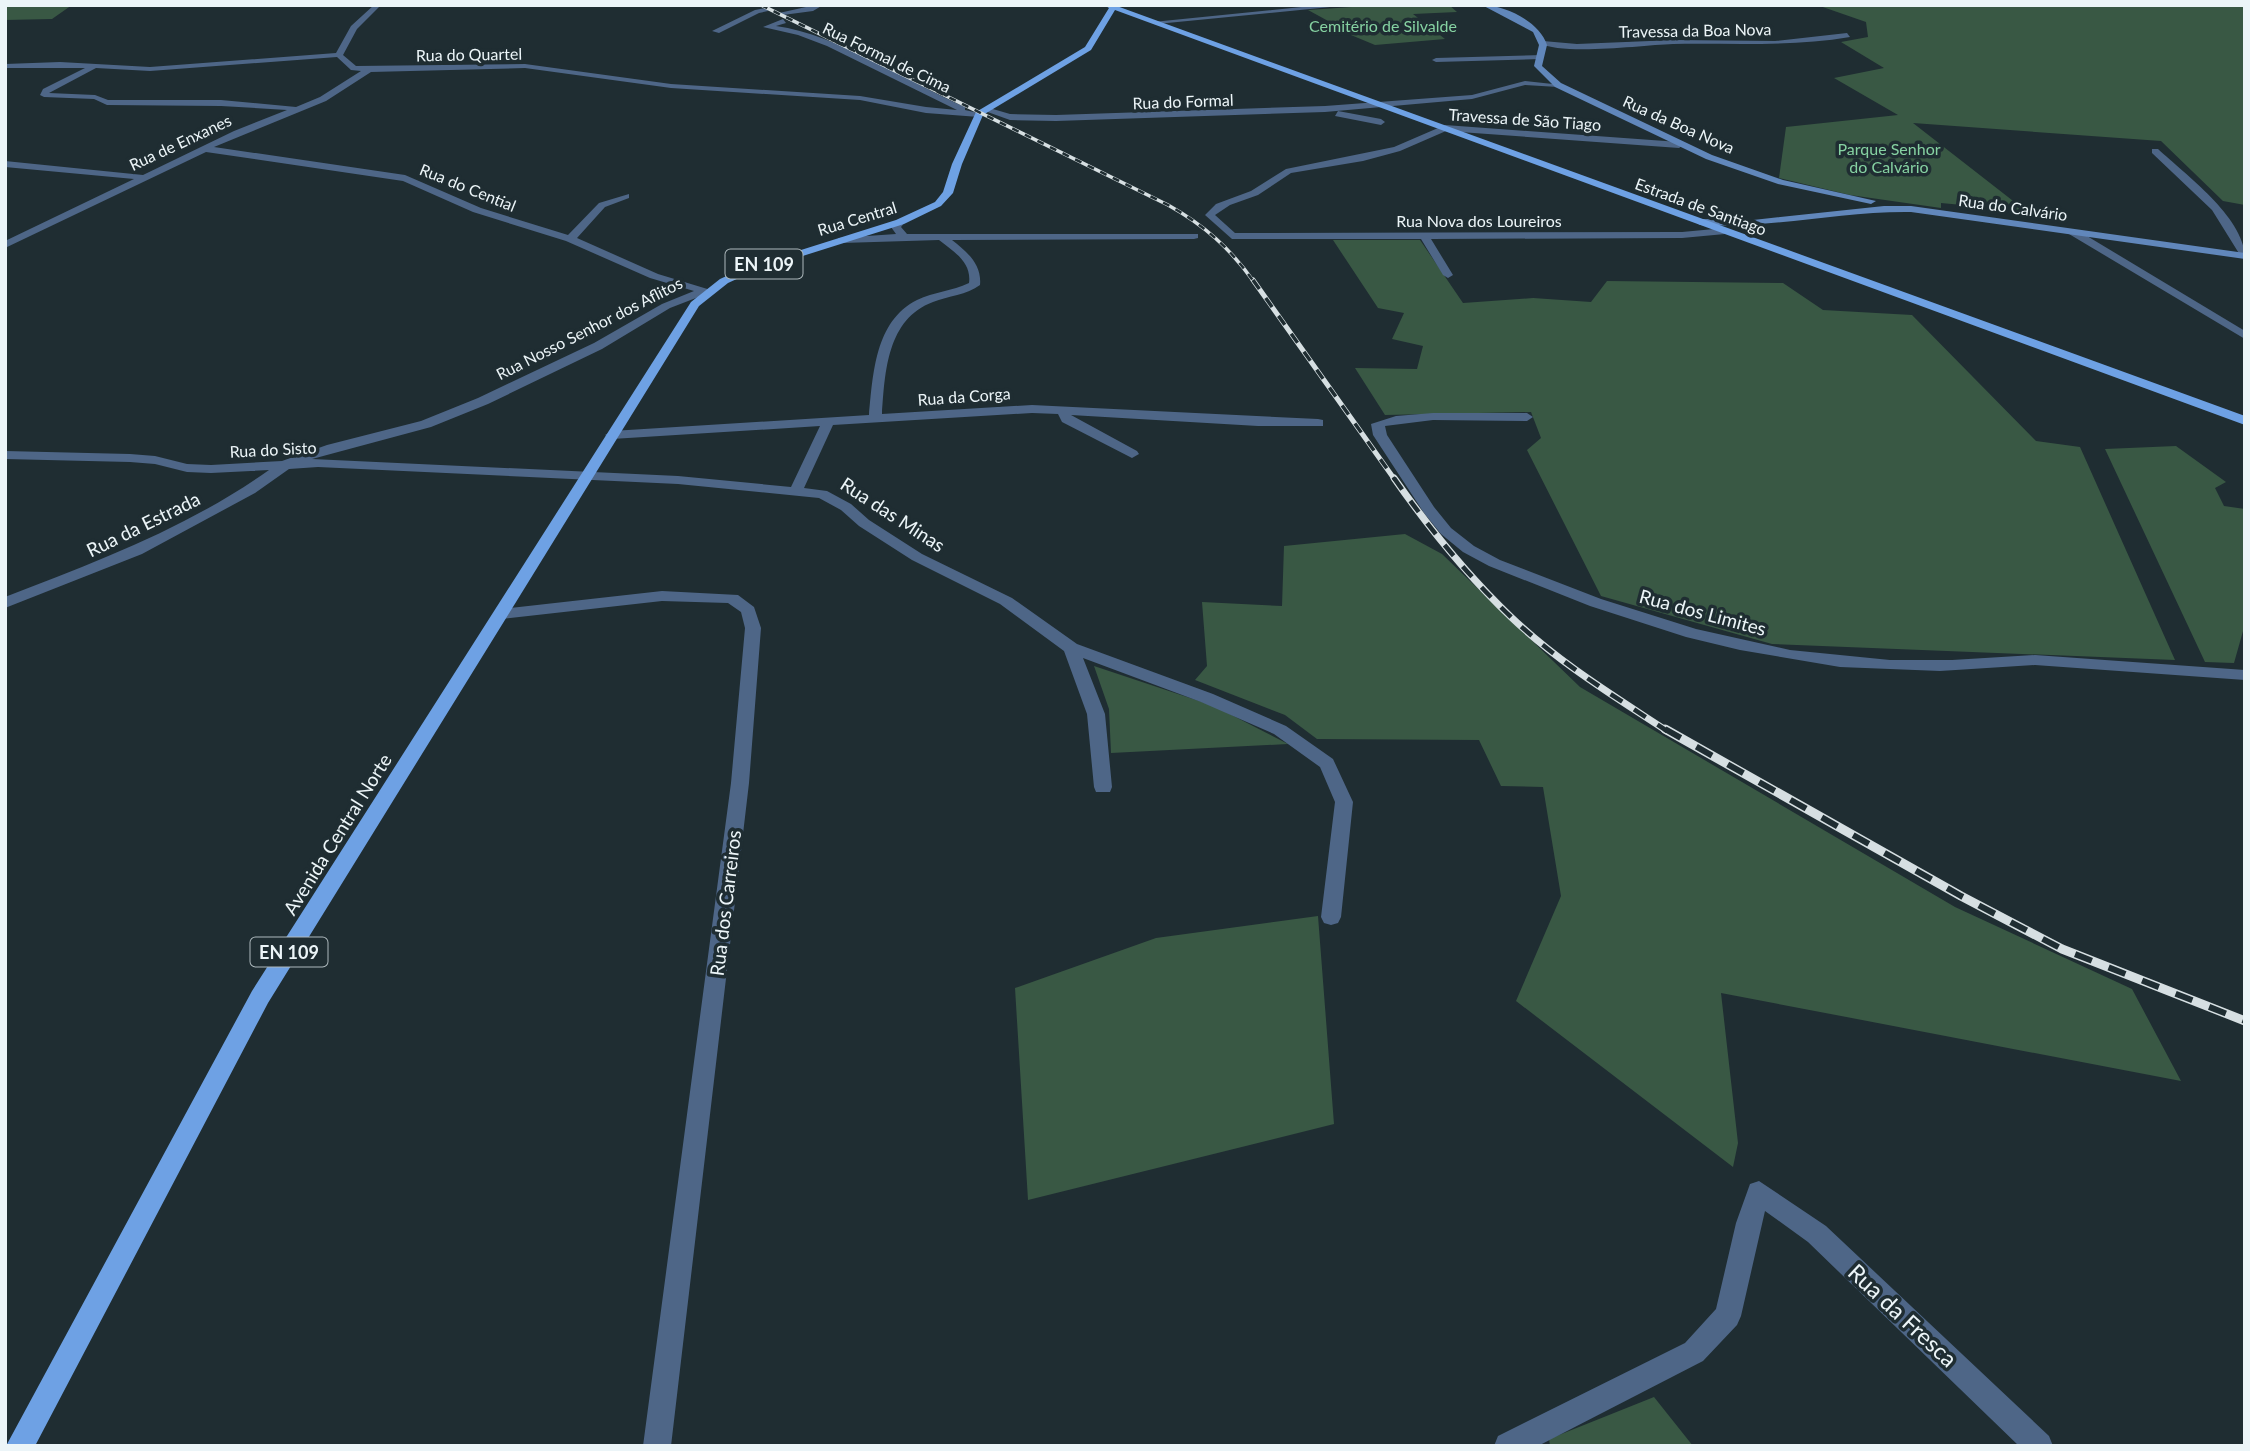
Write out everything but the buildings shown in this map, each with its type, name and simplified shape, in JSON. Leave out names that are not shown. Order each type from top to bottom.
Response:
[{"type":"main road","points":[[1485,5],[1533,28],[1542,50],[1538,66],[1541,71]]},
{"type":"main road","points":[[978,112],[1088,48],[1111,13]]},
{"type":"main road","name":"Estrada de Santiago","points":[[1111,13],[1147,18],[2245,421]]},
{"type":"main road","name":"Rua da Boa Nova","points":[[1541,71],[1558,85],[1679,145],[1781,182],[1911,209]]},
{"type":"main road","name":"Rua Central","points":[[586,476],[695,304],[724,281],[748,270],[900,222],[938,204],[948,193],[978,112]]},
{"type":"main road","points":[[1837,195],[1849,203],[1849,207],[1843,210]]},
{"type":"main road","name":"Rua do Calvário","points":[[1700,222],[1751,228],[1843,210],[1911,209],[2245,256]]},
{"type":"main road","points":[[1751,228],[1755,237],[1764,245]]},
{"type":"main road","name":"Rua do Calvário","points":[[1725,231],[1744,233],[1751,228]]},
{"type":"main road","name":"Avenida Central Norte","points":[[20,1446],[260,998],[586,476]]},
{"type":"street","points":[[5,66],[60,64],[159,69],[339,55],[355,28],[378,5]]},
{"type":"street","points":[[729,12],[760,9],[783,17],[821,5]]},
{"type":"street","points":[[1247,5],[1245,10],[1250,14]]},
{"type":"street","points":[[1157,22],[1347,5]]},
{"type":"street","points":[[716,31],[760,9]]},
{"type":"street","name":"Rua Formal de Cima","points":[[783,17],[767,27],[801,32],[829,42],[888,75],[978,112]]},
{"type":"street","name":"Travessa da Boa Nova","points":[[1542,50],[1653,43],[1775,43],[1847,35]]},
{"type":"street","points":[[1436,60],[1542,50],[1636,51]]},
{"type":"street","name":"Rua do Quartel","points":[[339,55],[354,68],[369,70],[526,66],[671,86],[847,97],[926,110],[978,112]]},
{"type":"street","points":[[93,66],[46,91],[44,95],[95,97],[107,102],[221,103],[302,109]]},
{"type":"street","name":"Rua de Enxanes","points":[[5,245],[237,133],[302,109],[338,92],[369,70]]},
{"type":"street","points":[[1525,83],[1531,75],[1541,71]]},
{"type":"street","points":[[1525,83],[1558,85]]},
{"type":"street","name":"Rua do Formal","points":[[978,112],[1010,117],[1056,118],[1383,106],[1472,96],[1525,83]]},
{"type":"street","points":[[1325,109],[1340,115],[1381,122]]},
{"type":"street","name":"Travessa de São Tiago","points":[[1233,236],[1213,219],[1211,211],[1261,190],[1278,175],[1397,149],[1445,128],[1679,145]]},
{"type":"street","name":"Rua do Cential","points":[[206,149],[405,178],[495,217],[570,239],[654,276],[708,292]]},
{"type":"street","points":[[2155,150],[2216,208],[2245,256]]},
{"type":"street","points":[[5,164],[142,177]]},
{"type":"street","points":[[570,239],[602,205],[626,196]]},
{"type":"street","points":[[900,222],[896,227],[897,231],[904,237]]},
{"type":"street","name":"Rua Nova dos Loureiros","points":[[1233,236],[1682,235],[1725,231]]},
{"type":"street","points":[[2073,232],[2245,336]]},
{"type":"street","points":[[875,420],[880,376],[888,340],[895,324],[918,304],[959,293],[974,285],[975,272],[971,265],[940,236]]},
{"type":"street","points":[[842,240],[940,236],[1194,236]]},
{"type":"street","points":[[1425,237],[1448,275]]},
{"type":"street","name":"Rua Nosso Senhor dos Aflitos","points":[[288,463],[332,448],[426,424],[598,346],[676,301],[708,292]]},
{"type":"street","name":"Rua da Corga","points":[[612,435],[1032,410],[1318,423]]},
{"type":"street","points":[[1062,411],[1067,419],[1132,454]]},
{"type":"street","name":"Rua dos Limites","points":[[1527,417],[1434,417],[1397,419],[1378,424],[1380,435],[1446,531],[1473,553],[1609,609],[1767,651],[1837,661],[1941,666],[2005,659],[2035,660],[2245,675]]},
{"type":"street","points":[[796,490],[828,423]]},
{"type":"street","name":"Rua do Sisto","points":[[5,455],[130,457],[211,470],[288,463],[586,476]]},
{"type":"street","name":"Rua da Estrada","points":[[5,603],[137,551],[250,490],[288,463]]},
{"type":"street","name":"Rua das Minas","points":[[586,476],[822,494],[846,507],[864,523],[917,558],[1006,601],[1072,648],[1207,698],[1280,730],[1327,763],[1343,802],[1331,917]]},
{"type":"street","name":"Rua dos Carreiros","points":[[502,614],[662,596],[701,596],[732,598],[748,610],[752,628],[740,783],[657,1446]]},
{"type":"street","points":[[1072,648],[1096,714],[1103,787]]},
{"type":"street","name":"Rua da Fresca","points":[[1508,1446],[1694,1352],[1728,1316],[1748,1223],[1759,1192],[1817,1234],[2039,1446]]},
{"type":"green space","points":[[5,5],[72,5],[52,19],[5,20]]},
{"type":"green space","name":"Cemitério de Silvalde","points":[[1381,5],[1449,5],[1457,12],[1413,14],[1445,39],[1375,45],[1339,30],[1341,28],[1308,10]]},
{"type":"green space","name":"Parque Senhor do Calvário","points":[[1817,5],[2245,5],[2245,205],[2223,201],[2161,141],[1913,123],[2026,211],[1941,203],[1941,208],[1850,195],[1779,178],[1786,127],[1898,115],[1834,78],[1884,68],[1841,42],[1868,37],[1866,22]]},
{"type":"green space","points":[[1333,240],[1420,240],[1463,303],[1533,298],[1591,302],[1607,281],[1783,283],[1823,310],[1912,315],[2036,441],[2080,447],[2175,660],[1772,644],[1601,596],[1527,450],[1541,438],[1531,412],[1385,415],[1355,368],[1417,369],[1423,346],[1392,339],[1404,313],[1378,308]]},
{"type":"green space","points":[[2176,446],[2226,482],[2215,488],[2224,506],[2245,509],[2245,624],[2234,663],[2205,662],[2105,449]]},
{"type":"green space","points":[[1405,534],[1442,554],[1580,687],[1955,907],[2132,989],[2181,1081],[1721,993],[1738,1143],[1733,1167],[1516,1001],[1561,896],[1543,787],[1501,786],[1479,740],[1317,739],[1285,715],[1195,680],[1207,666],[1202,602],[1282,606],[1284,546]]},
{"type":"green space","points":[[1094,666],[1214,706],[1288,744],[1111,753],[1109,709]]},
{"type":"green space","points":[[1318,916],[1334,1124],[1028,1200],[1015,988],[1156,938]]},
{"type":"green space","points":[[1654,1397],[1693,1446],[1550,1446],[1549,1439]]},
{"type":"railway","points":[[761,5],[1168,205],[1216,238],[1254,282]]},
{"type":"railway","points":[[1253,280],[1395,480]]},
{"type":"railway","points":[[1394,478],[1449,550],[1511,617],[1567,664],[1667,731]]},
{"type":"railway","points":[[1665,729],[1961,896],[2062,949],[2245,1021]]}]
